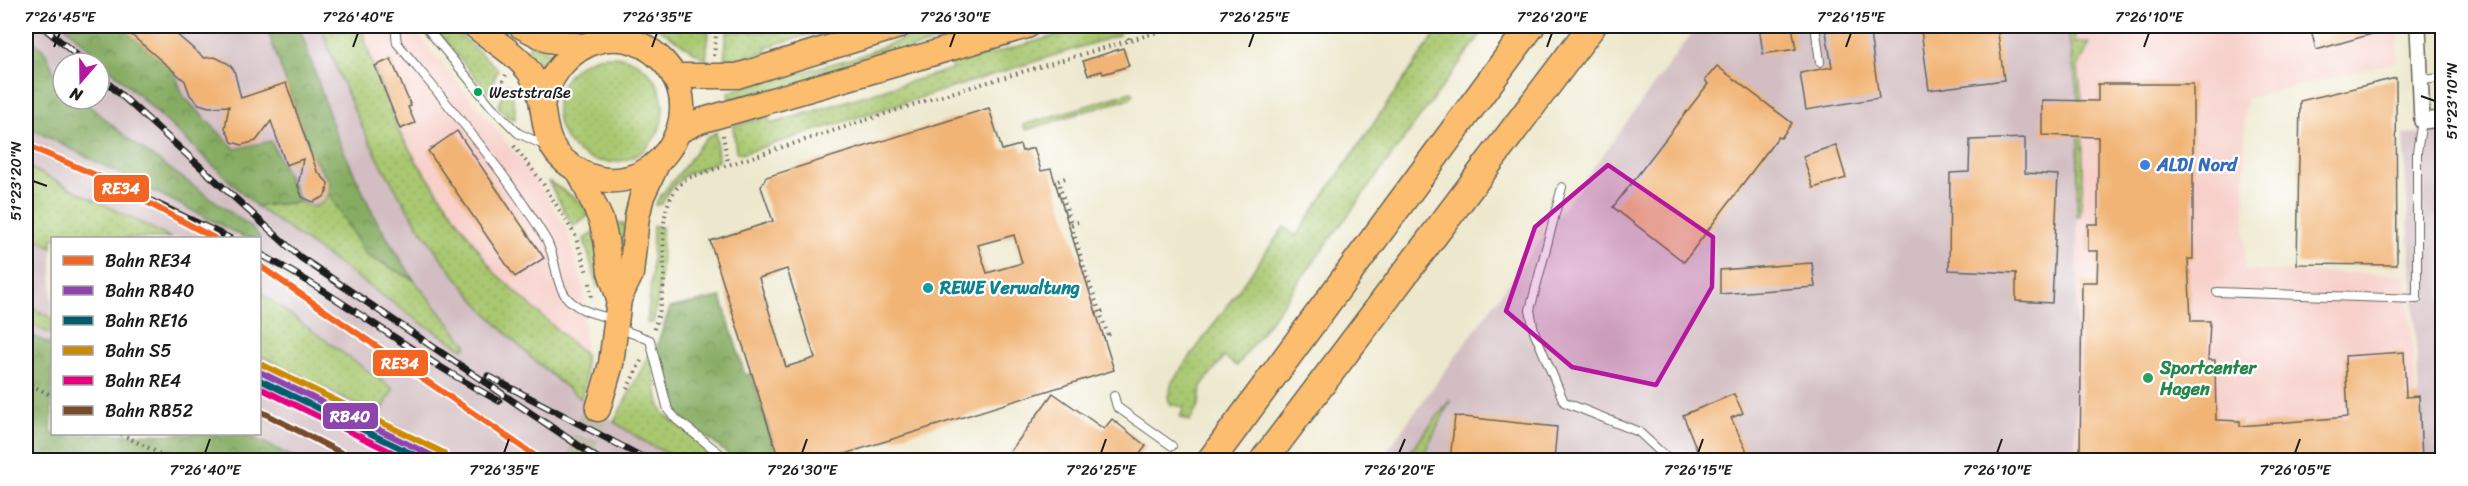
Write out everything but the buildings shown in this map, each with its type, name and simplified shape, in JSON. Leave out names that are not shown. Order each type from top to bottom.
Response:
[{"type":"highway","points":[[1211,460],[1531,26]]},
{"type":"highway","points":[[1264,460],[1592,26]]},
{"type":"main road","points":[[475,26],[524,66],[531,75],[542,106],[546,132],[556,151],[566,162],[594,177],[621,179],[644,172],[658,162],[670,148],[679,131],[682,108],[674,76],[657,56],[626,37],[582,46],[548,40],[521,26]]},
{"type":"main road","points":[[674,76],[716,78],[737,76],[899,26]]},
{"type":"main road","points":[[679,131],[700,121],[1027,26]]},
{"type":"main road","points":[[542,106],[546,89],[556,71],[582,46]]},
{"type":"main road","points":[[598,409],[609,373],[618,315],[631,274],[637,216],[642,196],[658,162]]},
{"type":"main road","points":[[579,171],[601,220],[618,315]]},
{"type":"street","points":[[2418,26],[2421,121],[2442,119]]},
{"type":"lane","points":[[395,26],[397,42],[497,165],[546,238],[556,262],[559,284],[568,299],[593,314],[618,315],[650,340],[655,351],[665,405],[668,410],[677,420],[728,460]]},
{"type":"lane","points":[[425,26],[478,92],[518,133],[556,151]]},
{"type":"lane","points":[[1815,26],[1820,62]]},
{"type":"lane","points":[[2421,80],[2442,78]]},
{"type":"lane","points":[[2217,292],[2417,299],[2417,152],[2421,121]]},
{"type":"lane","points":[[1562,187],[1530,310],[1534,331],[1564,402],[1639,432],[1669,460]]},
{"type":"lane","points":[[1114,396],[1118,407],[1172,446]]},
{"type":"path","points":[[714,62],[717,26]]},
{"type":"path","points":[[735,26],[795,26]]},
{"type":"path","points":[[1125,26],[1129,40]]},
{"type":"path","points":[[622,398],[650,340],[660,312],[664,280],[665,216],[669,196],[688,178],[934,98],[1178,26]]},
{"type":"path","points":[[722,128],[728,164]]},
{"type":"path","points":[[507,137],[542,182],[575,236]]},
{"type":"path","points":[[1065,178],[1058,181],[1068,218],[1098,313],[1108,335]]},
{"type":"path","points":[[1071,224],[1078,222]]},
{"type":"path","points":[[1085,271],[1092,269]]},
{"type":"path","points":[[1098,313],[1106,310]]},
{"type":"path","points":[[26,382],[51,395]]},
{"type":"path","points":[[123,435],[172,460]]},
{"type":"highlighted area","points":[[1608,165],[1713,237],[1712,287],[1656,385],[1572,367],[1506,311],[1535,227]]},
{"type":"shaded area","points":[[26,26],[65,26],[92,51],[51,51],[51,65],[46,53],[26,34]]},
{"type":"shaded area","points":[[121,26],[266,26],[312,156],[330,183],[329,194],[323,203],[314,207],[300,202],[271,141],[235,149],[183,96],[174,71]]},
{"type":"shaded area","points":[[299,26],[321,26],[354,112],[390,182],[425,237],[481,308],[564,386],[648,444],[681,460],[299,460],[248,435],[261,435],[261,356],[378,416],[393,389],[261,294],[261,237],[251,227],[131,141],[95,111],[111,111],[111,69],[256,206],[423,324],[467,345],[414,280],[376,221],[335,132]]},
{"type":"shaded area","points":[[361,26],[411,26],[538,181],[567,232],[583,287],[585,355],[494,272],[417,162],[398,130],[372,63]]},
{"type":"shaded area","points":[[1697,26],[2067,26],[2079,103],[2075,460],[1380,460]]},
{"type":"shaded area","points":[[2075,26],[2399,26],[2398,61],[2245,99],[2245,271],[2406,274],[2422,460],[2075,460],[2077,268],[2133,268],[2077,266],[2083,175],[2082,100],[2078,67],[2090,43],[2075,43]]},
{"type":"shaded area","points":[[26,126],[244,237],[169,237],[26,166]]},
{"type":"shaded area","points":[[2442,131],[2442,460],[2423,460],[2403,135]]},
{"type":"shaded area","points":[[26,233],[51,246],[51,318],[26,305]]},
{"type":"shaded area","points":[[26,322],[51,334],[51,345],[26,333]]},
{"type":"green space","points":[[65,26],[121,26],[174,71],[183,96],[235,149],[271,141],[300,202],[256,206],[111,69],[111,51],[92,51]]},
{"type":"green space","points":[[266,26],[299,26],[335,132],[376,220],[414,280],[366,255],[329,194],[330,183],[312,156]]},
{"type":"green space","points":[[321,26],[361,26],[372,63],[398,130],[417,162],[494,272],[585,355],[585,380],[581,399],[536,362],[495,321],[457,278],[423,232],[392,184],[365,133],[341,80]]},
{"type":"green space","points":[[432,26],[450,26],[498,69],[489,93]]},
{"type":"green space","points":[[655,26],[681,26],[709,30],[706,60]]},
{"type":"green space","points":[[857,26],[827,35],[825,30],[766,47],[767,52],[724,61],[727,32],[790,32]]},
{"type":"green space","points":[[936,26],[986,26],[798,84],[729,99],[728,92],[857,57]]},
{"type":"green space","points":[[1089,26],[1118,26],[1119,35],[741,154],[736,151],[733,126],[768,117],[771,124],[952,69],[951,63],[955,61],[995,53]]},
{"type":"green space","points":[[1441,26],[1487,26],[1237,366],[1224,357],[1201,386],[1199,405],[1190,421],[1180,417],[1184,407],[1170,404],[1168,397],[1172,382],[1284,227],[1296,236]]},
{"type":"green space","points":[[2067,26],[2075,26],[2075,43],[2090,43],[2078,67],[2082,100],[2083,175],[2080,216],[2077,216],[2079,103]]},
{"type":"green space","points":[[26,34],[46,53],[51,65],[51,111],[95,111],[131,141],[251,227],[260,237],[244,237],[26,126]]},
{"type":"green space","points":[[531,43],[552,53],[553,56],[543,65],[526,53]]},
{"type":"green space","points":[[610,56],[630,60],[648,71],[659,89],[663,109],[659,129],[648,147],[630,158],[610,162],[590,158],[572,147],[561,129],[557,109],[561,89],[572,71],[590,60]]},
{"type":"green space","points":[[507,84],[510,85],[515,119],[508,117],[498,107]]},
{"type":"green space","points":[[1131,92],[1134,94],[1131,98],[1083,112],[1083,107]]},
{"type":"green space","points":[[1080,108],[1080,113],[1026,130],[1023,125]]},
{"type":"green space","points":[[716,132],[718,161],[685,175],[668,192],[662,204],[655,205],[700,146]]},
{"type":"green space","points":[[26,166],[169,237],[51,237],[51,246],[26,233]]},
{"type":"green space","points":[[548,181],[578,200],[591,214],[573,226]]},
{"type":"green space","points":[[329,194],[366,255],[414,280],[467,345],[464,349],[423,324],[256,206],[300,202],[314,207],[323,203]]},
{"type":"green space","points":[[613,223],[624,223],[622,287]]},
{"type":"green space","points":[[653,226],[662,227],[661,264],[653,323],[647,323],[652,271]]},
{"type":"green space","points":[[596,231],[601,248],[598,288],[584,239]]},
{"type":"green space","points":[[261,294],[393,389],[379,416],[261,356]]},
{"type":"green space","points":[[721,297],[745,375],[751,374],[779,460],[735,460],[680,416],[670,404],[657,345],[670,308]]},
{"type":"green space","points":[[26,305],[51,318],[51,334],[26,322]]},
{"type":"green space","points":[[26,333],[51,345],[51,435],[248,435],[299,460],[26,460]]},
{"type":"green space","points":[[650,353],[659,404],[664,414],[720,460],[681,460],[648,444],[614,422]]},
{"type":"green space","points":[[1451,399],[1421,460],[1404,460]]},
{"type":"tunnel","points":[[577,460],[598,409]]},
{"type":"railway","points":[[42,26],[72,51]]},
{"type":"railway","points":[[111,86],[300,257],[600,460]]},
{"type":"railway","points":[[98,176],[227,237]]},
{"type":"railway","points":[[261,255],[321,289],[438,366],[499,401]]},
{"type":"railway","points":[[488,376],[648,460]]},
{"type":"rail line","name":"RE34","points":[[26,145],[98,176],[212,237]]},
{"type":"rail line","name":"RE34","points":[[261,267],[541,460]]},
{"type":"rail line","name":"S5","points":[[263,365],[444,453]]},
{"type":"rail line","name":"RB40","points":[[261,372],[441,460]]},
{"type":"rail line","name":"RE16","points":[[261,380],[425,460]]},
{"type":"rail line","name":"RE4","points":[[261,388],[408,460]]},
{"type":"rail line","name":"RB52","points":[[261,412],[355,460]]},
{"type":"place","name":"Weststraße","points":[[478,92]]},
{"type":"place","name":"ALDI Nord","points":[[2145,165]]},
{"type":"place","name":"REWE Verwaltung","points":[[928,288]]},
{"type":"place","name":"Sportcenter Hagen","points":[[2148,378]]}]
